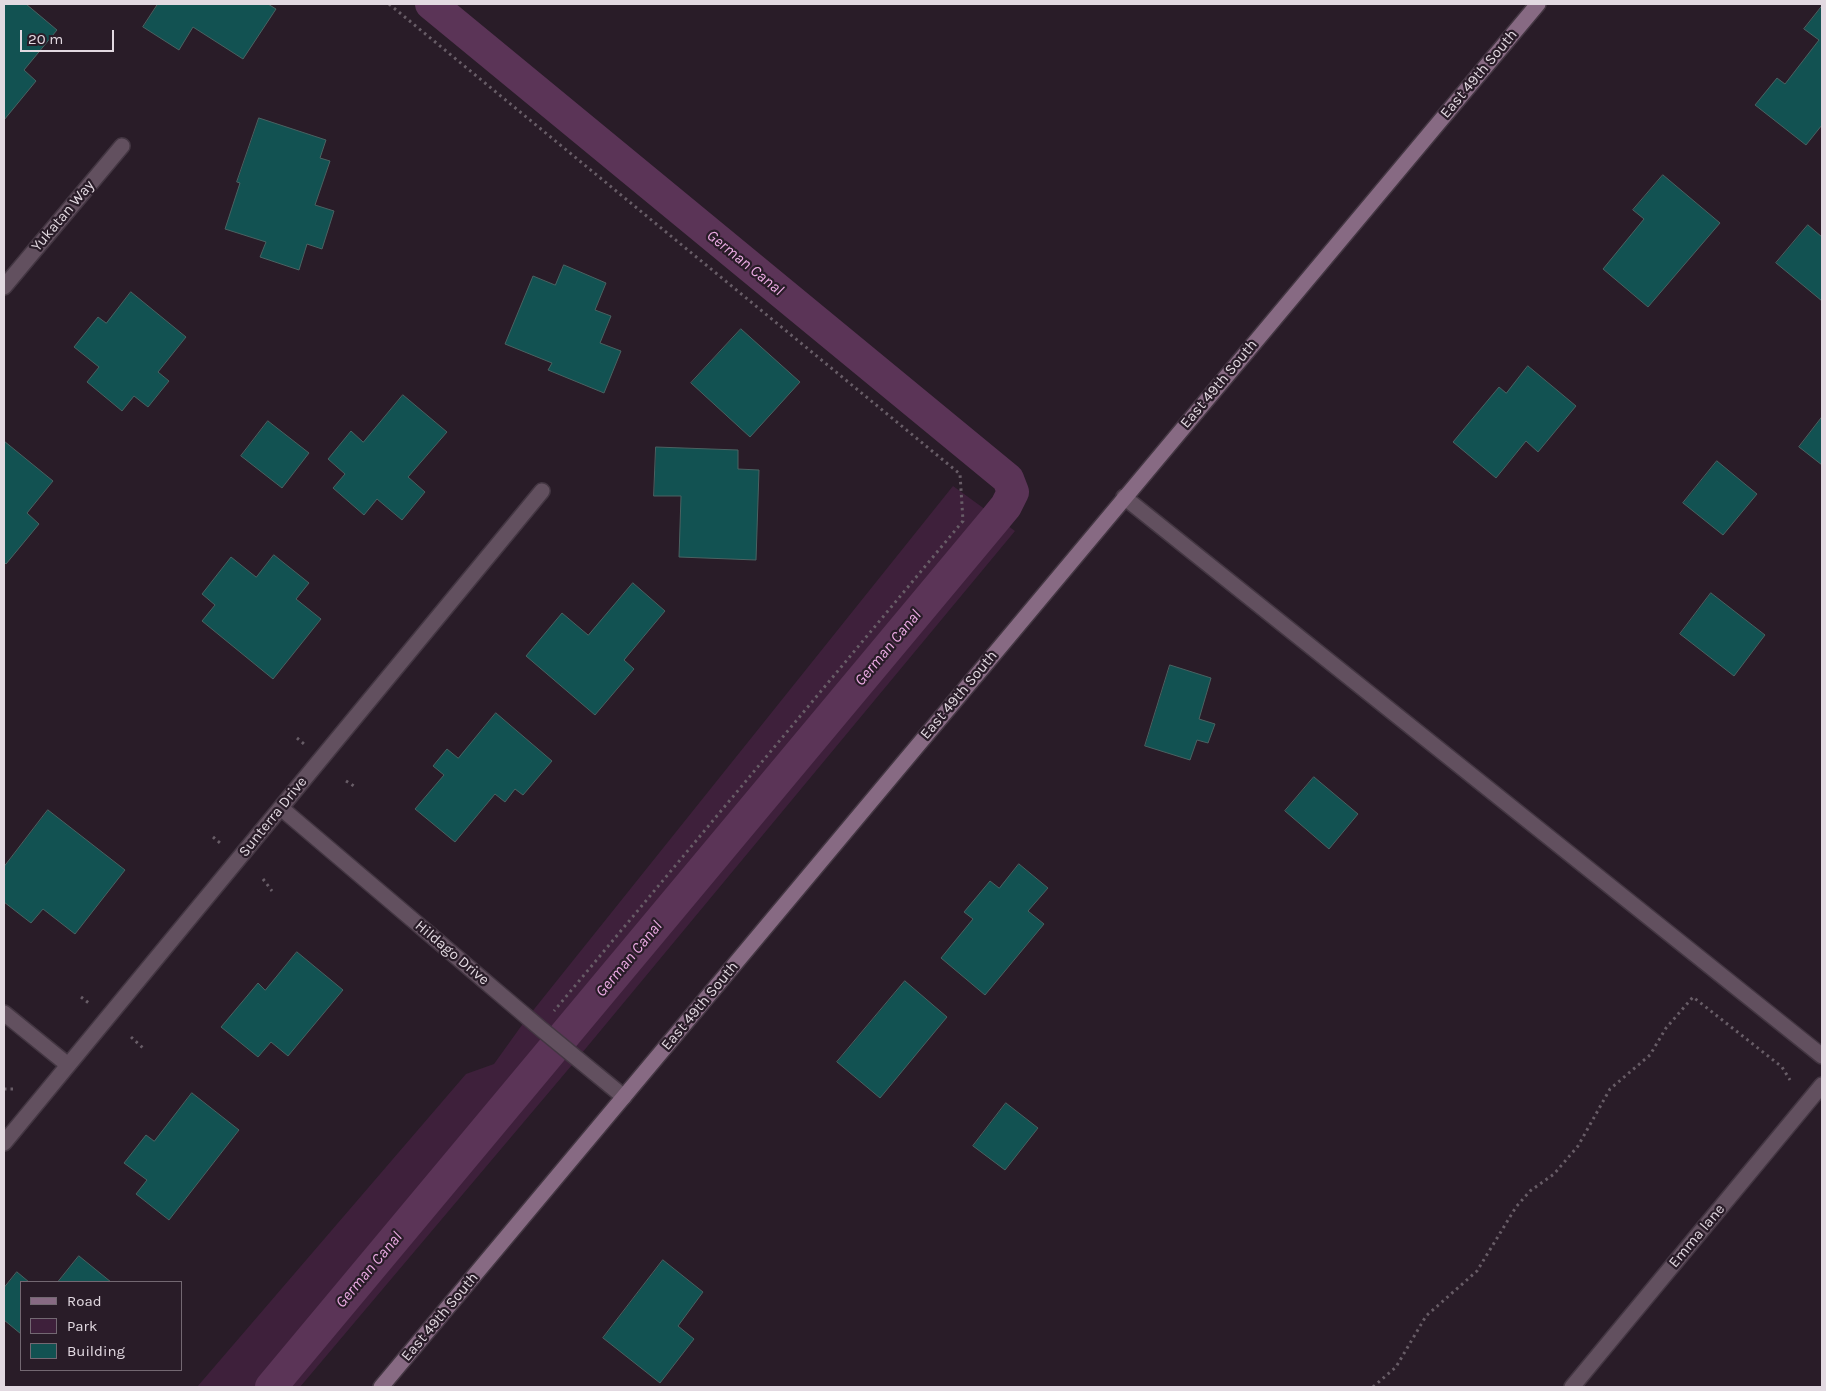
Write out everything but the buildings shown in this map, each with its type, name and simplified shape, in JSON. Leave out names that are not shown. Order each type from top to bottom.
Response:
[{"type":"street","name":"East 49th South","points":[[382,1387],[1538,4]]},
{"type":"street","name":"Yukatan Way","points":[[4,287],[122,146]]},
{"type":"street","name":"Sunterra Drive","points":[[4,1143],[542,491]]},
{"type":"street","points":[[1124,498],[1822,1056]]},
{"type":"street","name":"Hildago Drive","points":[[281,808],[624,1097]]},
{"type":"street","points":[[4,1013],[68,1065]]},
{"type":"street","name":"Emma lane","points":[[1572,1387],[1822,1085]]},
{"type":"path","points":[[389,4],[960,474],[963,521],[540,1028]]},
{"type":"path","points":[[346,781],[356,788]]},
{"type":"path","points":[[263,879],[272,891]]},
{"type":"path","points":[[81,997],[92,1006]]},
{"type":"path","points":[[1373,1387],[1396,1367],[1426,1316],[1477,1271],[1516,1207],[1530,1191],[1554,1174],[1578,1146],[1610,1089],[1650,1055],[1666,1028],[1693,997],[1782,1067],[1790,1080]]},
{"type":"path","points":[[130,1037],[143,1048]]},
{"type":"path","points":[[4,1089],[17,1089]]},
{"type":"green space","points":[[953,486],[1015,531],[577,1059],[300,1387],[197,1387],[466,1074],[494,1064],[527,1018]]},
{"type":"waterway","name":"German Canal","points":[[271,1387],[997,517],[1006,506],[1013,492],[1008,479],[431,4]]}]
